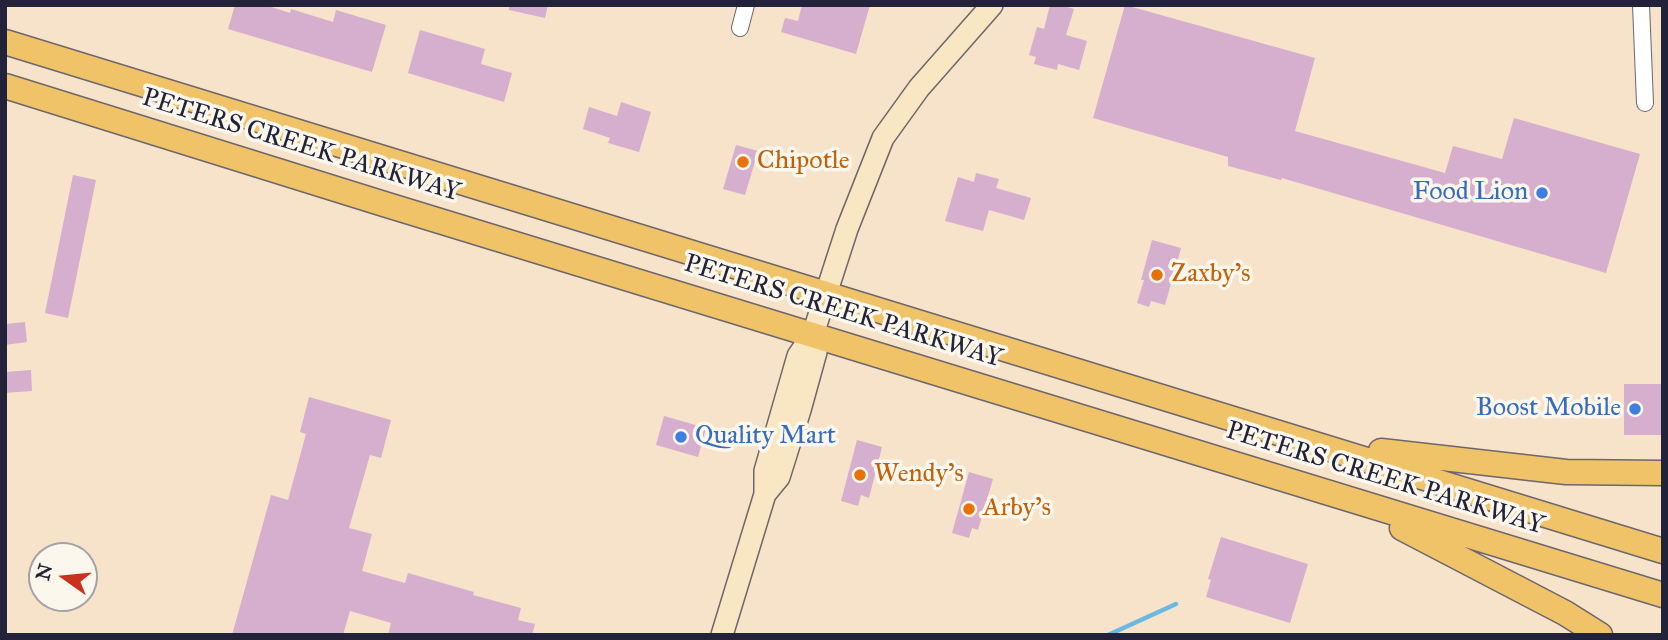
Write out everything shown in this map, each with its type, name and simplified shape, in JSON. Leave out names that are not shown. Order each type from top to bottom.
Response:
[{"type":"main road","name":"PETERS CREEK PARKWAY","points":[[5,42],[1663,551]]},
{"type":"main road","points":[[5,60],[70,74],[95,69]]},
{"type":"main road","name":"PETERS CREEK PARKWAY","points":[[5,86],[1663,595]]},
{"type":"main road","points":[[1306,440],[1416,456],[1566,472],[1663,472]]},
{"type":"main road","points":[[1328,494],[1460,558],[1601,635]]},
{"type":"street","points":[[740,28],[746,5]]},
{"type":"street","points":[[722,635],[765,494],[779,477],[800,410],[816,352],[813,334],[848,229],[883,138],[919,88],[992,5]]},
{"type":"street","points":[[1641,5],[1645,103]]},
{"type":"building","points":[[235,5],[265,5],[290,13],[291,9],[333,22],[336,10],[386,25],[372,72],[228,29]]},
{"type":"building","points":[[509,5],[548,5],[545,18],[509,10]]},
{"type":"building","points":[[802,5],[870,5],[856,54],[781,32],[785,18],[798,21]]},
{"type":"building","points":[[1050,5],[1074,9],[1066,35],[1087,41],[1079,70],[1058,64],[1057,70],[1034,64],[1036,57],[1029,55],[1037,27],[1044,29]]},
{"type":"building","points":[[1125,5],[1315,58],[1295,131],[1445,173],[1453,146],[1502,159],[1514,118],[1640,154],[1606,273],[1282,178],[1281,180],[1228,166],[1228,157],[1093,118]]},
{"type":"building","points":[[420,30],[485,49],[481,64],[512,73],[504,102],[408,73]]},
{"type":"building","points":[[621,102],[651,112],[639,152],[608,143],[610,138],[583,129],[589,107],[617,116]]},
{"type":"building","name":"Chipotle","points":[[736,145],[758,151],[745,195],[723,189]]},
{"type":"building","points":[[976,173],[999,179],[996,188],[1031,198],[1024,220],[989,210],[983,231],[945,221],[958,177],[974,182]]},
{"type":"building","points":[[73,175],[96,180],[68,318],[45,313]]},
{"type":"building","points":[[1152,240],[1181,248],[1165,305],[1151,301],[1149,307],[1137,303]]},
{"type":"building","points":[[25,322],[27,342],[5,345],[5,324]]},
{"type":"building","points":[[31,370],[32,391],[5,393],[5,372]]},
{"type":"building","points":[[1624,384],[1663,384],[1663,435],[1624,435]]},
{"type":"building","points":[[309,397],[391,420],[381,458],[370,455],[349,528],[372,534],[362,571],[405,583],[408,573],[521,608],[518,620],[535,624],[532,635],[388,635],[391,623],[350,611],[343,635],[232,635],[271,495],[288,500],[306,434],[300,432]]},
{"type":"building","points":[[664,416],[706,428],[698,457],[656,445]]},
{"type":"building","points":[[857,440],[882,447],[869,498],[861,495],[858,506],[841,501]]},
{"type":"building","points":[[969,472],[993,479],[978,530],[972,528],[969,538],[952,533]]},
{"type":"building","points":[[1221,537],[1308,564],[1290,623],[1206,597],[1211,580],[1208,579]]},
{"type":"waterway","points":[[1108,635],[1176,604]]},
{"type":"place","name":"Chipotle","points":[[743,162]]},
{"type":"place","name":"Food Lion","points":[[1542,193]]},
{"type":"place","name":"Zaxby's","points":[[1157,275]]},
{"type":"place","name":"Boost Mobile","points":[[1635,409]]},
{"type":"place","name":"Quality Mart","points":[[681,437]]},
{"type":"place","name":"Wendy's","points":[[860,475]]},
{"type":"place","name":"Arby's","points":[[969,509]]}]
